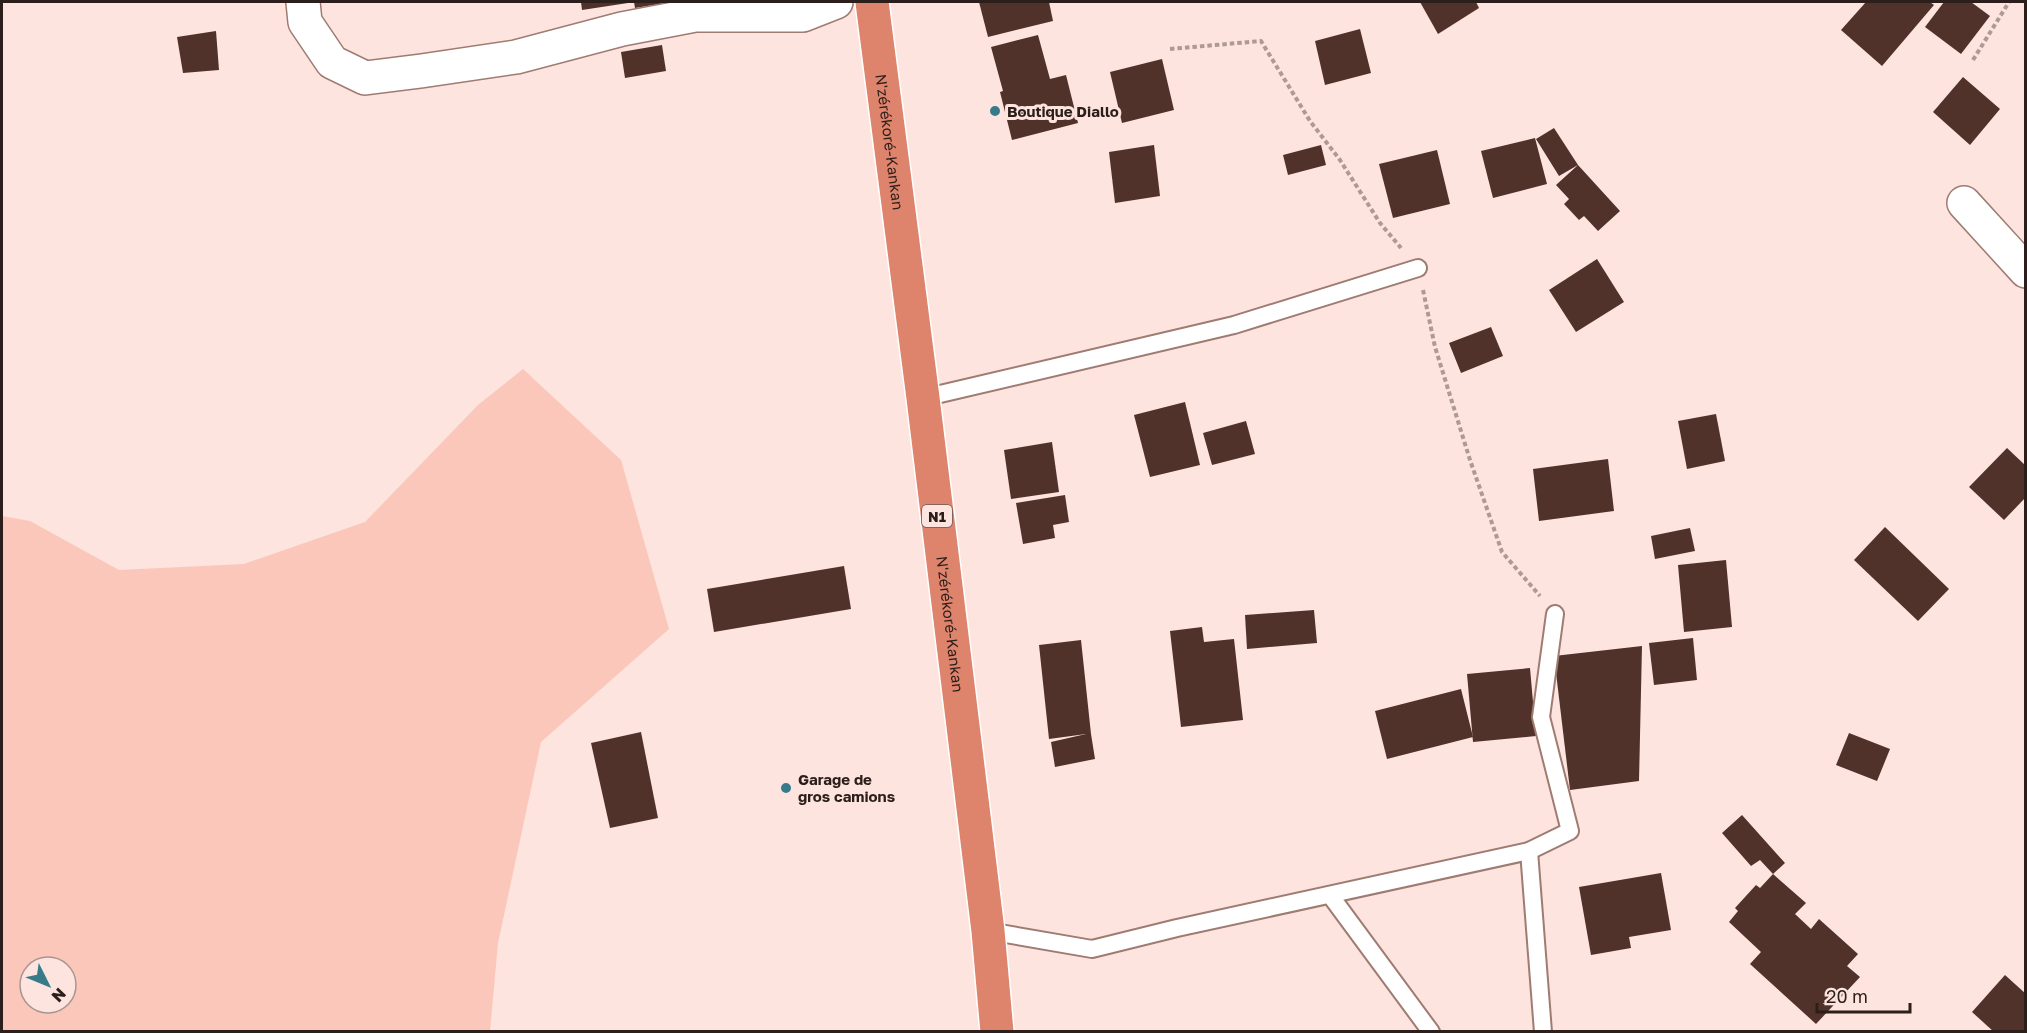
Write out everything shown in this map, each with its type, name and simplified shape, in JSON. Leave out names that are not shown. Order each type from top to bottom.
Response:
[{"type":"highway","name":"N'zérékoré-Kankan","points":[[872,2],[988,932],[997,1032]]},
{"type":"street","points":[[303,2],[305,22],[332,62],[365,78],[516,57],[622,29],[696,15],[802,15],[836,2]]},
{"type":"street","points":[[1964,203],[2025,271]]},
{"type":"lane","points":[[923,398],[1234,325],[1418,268]]},
{"type":"lane","points":[[988,932],[1092,949],[1529,850],[1570,831],[1541,717],[1555,614]]},
{"type":"lane","points":[[1529,850],[1543,1032]]},
{"type":"lane","points":[[1330,895],[1431,1032]]},
{"type":"path","points":[[1973,60],[2009,2]]},
{"type":"path","points":[[1170,49],[1261,41],[1310,121],[1340,160],[1380,223],[1418,268],[1435,347],[1470,460],[1502,552],[1555,614]]},
{"type":"shaded area","points":[[523,369],[621,460],[669,629],[541,742],[498,943],[490,1031],[2,1031],[2,516],[30,521],[119,570],[244,564],[365,522],[478,405]]},
{"type":"building","points":[[581,2],[628,2],[628,3],[582,10]]},
{"type":"building","points":[[634,2],[666,2],[666,3],[635,8]]},
{"type":"building","points":[[979,2],[1049,2],[1053,21],[988,37]]},
{"type":"building","points":[[1420,2],[1476,2],[1479,8],[1438,34]]},
{"type":"building","points":[[1866,2],[1930,2],[1934,5],[1882,66],[1841,30]]},
{"type":"building","points":[[1944,2],[1971,2],[1990,16],[1961,54],[1925,27]]},
{"type":"building","points":[[1360,29],[1371,73],[1325,85],[1315,41]]},
{"type":"building","points":[[216,31],[219,70],[183,73],[177,37]]},
{"type":"building","points":[[1038,35],[1050,79],[1066,75],[1078,123],[1012,140],[1000,92],[1003,91],[991,47]]},
{"type":"building","points":[[662,45],[666,71],[625,78],[621,52]]},
{"type":"building","points":[[1162,59],[1174,110],[1122,123],[1110,72]]},
{"type":"building","points":[[1963,77],[2000,109],[1970,145],[1933,112]]},
{"type":"building","points":[[1554,128],[1578,165],[1559,176],[1536,139]]},
{"type":"building","points":[[1535,138],[1547,184],[1493,198],[1481,151]]},
{"type":"building","points":[[1154,145],[1160,196],[1115,203],[1109,152]]},
{"type":"building","points":[[1321,145],[1326,165],[1288,175],[1283,155]]},
{"type":"building","points":[[1437,150],[1450,204],[1393,218],[1379,164]]},
{"type":"building","points":[[1578,165],[1620,211],[1598,231],[1584,216],[1579,220],[1564,204],[1569,199],[1556,185]]},
{"type":"building","points":[[1597,259],[1624,302],[1576,332],[1549,290]]},
{"type":"building","points":[[1491,327],[1503,356],[1461,373],[1449,343]]},
{"type":"building","points":[[1185,402],[1200,465],[1150,477],[1134,415]]},
{"type":"building","points":[[1716,414],[1725,461],[1687,469],[1678,421]]},
{"type":"building","points":[[1246,421],[1255,454],[1212,465],[1203,433]]},
{"type":"building","points":[[1052,442],[1059,492],[1011,499],[1004,450]]},
{"type":"building","points":[[2007,448],[2026,466],[2026,497],[2004,520],[1969,487]]},
{"type":"building","points":[[1608,459],[1614,511],[1539,521],[1533,469]]},
{"type":"building","points":[[1065,495],[1069,522],[1053,525],[1055,538],[1023,544],[1016,503]]},
{"type":"building","points":[[1885,527],[1949,589],[1918,621],[1854,560]]},
{"type":"building","points":[[1690,528],[1695,551],[1655,559],[1651,536]]},
{"type":"building","points":[[1726,560],[1732,627],[1684,632],[1678,565]]},
{"type":"building","points":[[844,566],[851,609],[714,632],[707,589]]},
{"type":"building","points":[[1314,610],[1317,643],[1247,649],[1245,615]]},
{"type":"building","points":[[1202,627],[1204,642],[1234,639],[1243,720],[1181,727],[1170,631]]},
{"type":"building","points":[[1693,638],[1697,680],[1654,685],[1649,643]]},
{"type":"building","points":[[1081,640],[1095,759],[1055,767],[1051,742],[1086,734],[1049,739],[1039,645]]},
{"type":"building","points":[[1642,646],[1639,781],[1570,790],[1554,656]]},
{"type":"building","points":[[1530,668],[1536,736],[1473,742],[1467,674]]},
{"type":"building","points":[[1461,689],[1473,737],[1387,759],[1375,711]]},
{"type":"building","points":[[641,732],[658,818],[610,828],[591,743]]},
{"type":"building","points":[[1849,733],[1890,749],[1877,781],[1836,765]]},
{"type":"building","points":[[1742,815],[1785,863],[1773,874],[1760,860],[1751,866],[1722,833]]},
{"type":"building","points":[[1661,873],[1671,930],[1629,937],[1631,948],[1591,955],[1579,887]]},
{"type":"building","points":[[1773,874],[1806,903],[1795,914],[1811,929],[1819,919],[1858,954],[1847,966],[1860,977],[1816,1024],[1750,964],[1761,952],[1729,922],[1738,911],[1735,908],[1756,885],[1760,888]]},
{"type":"building","points":[[2005,975],[2026,994],[2026,1032],[1994,1032],[1972,1012]]},
{"type":"place","name":"Boutique Diallo","points":[[995,111]]},
{"type":"place","name":"Garage de gros camions","points":[[786,788]]}]
